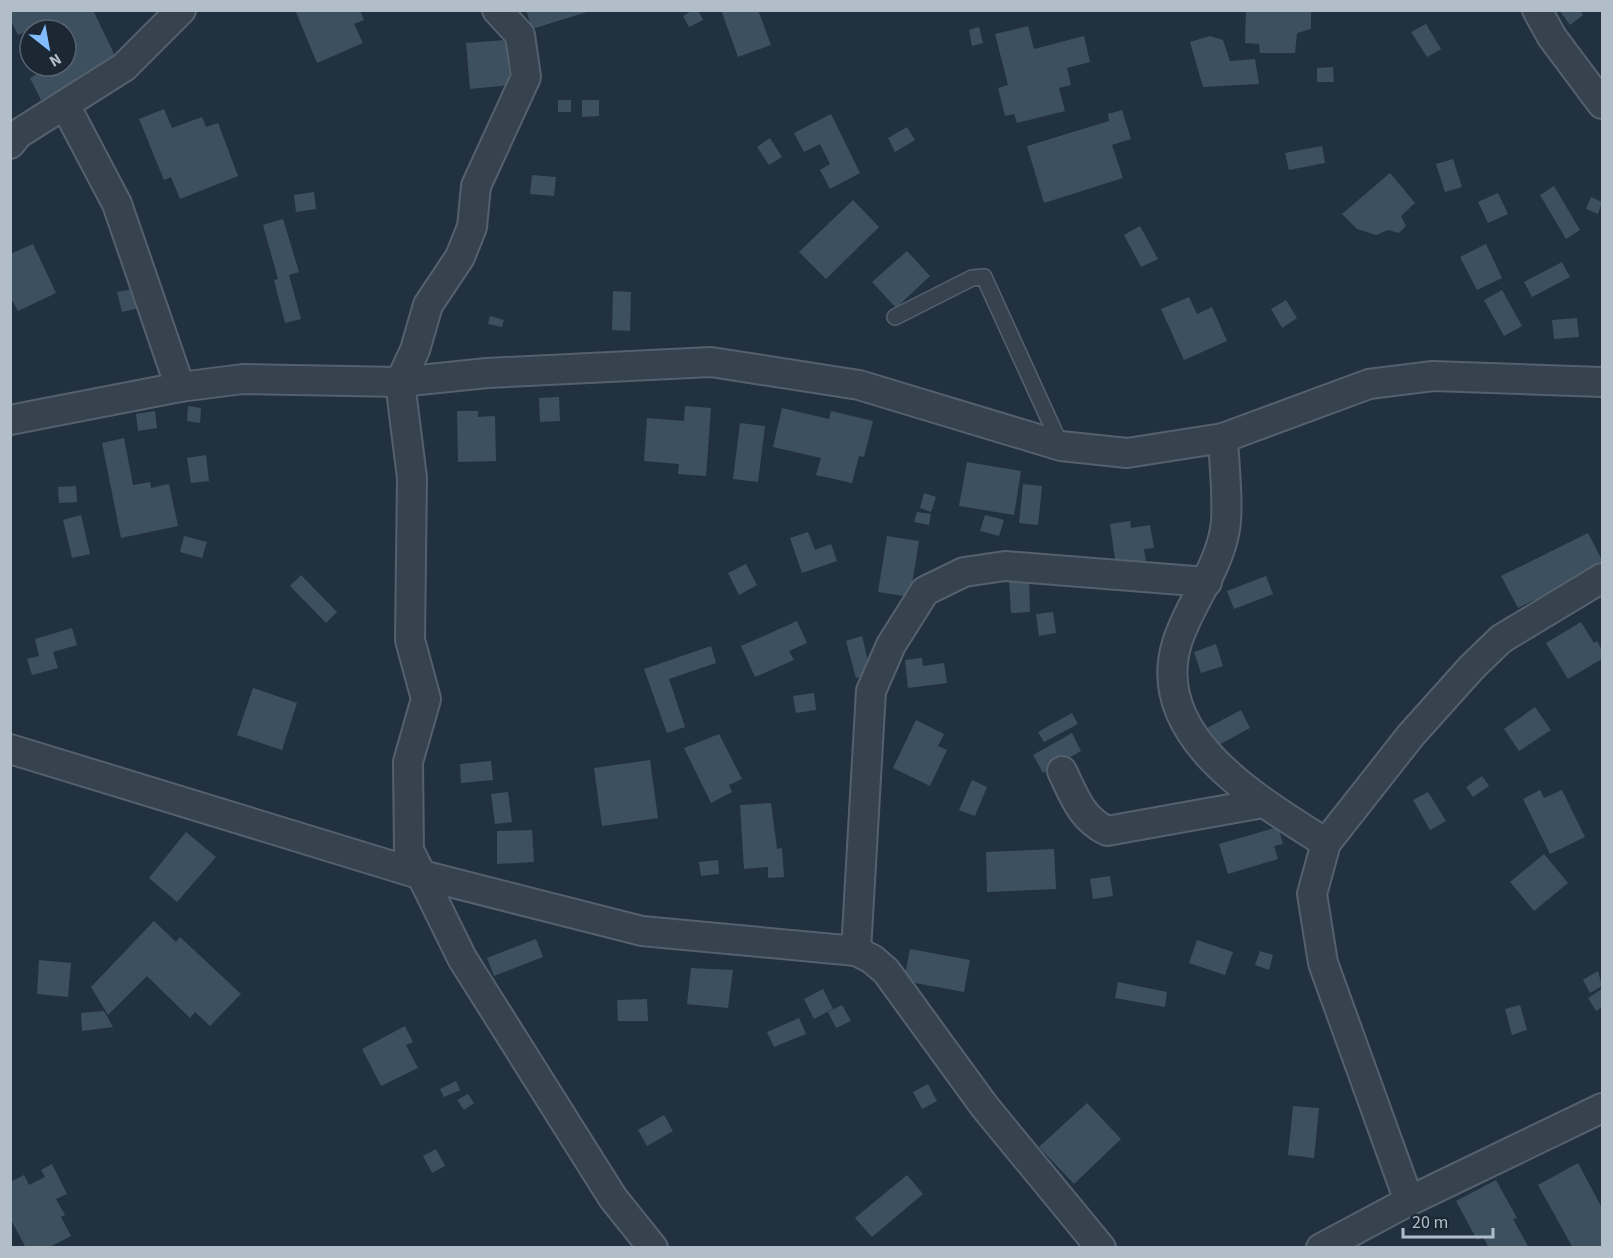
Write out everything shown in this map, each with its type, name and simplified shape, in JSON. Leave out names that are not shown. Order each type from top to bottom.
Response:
[{"type":"street","points":[[10,144],[18,134],[124,67],[181,10]]},
{"type":"street","points":[[497,10],[520,35],[526,77],[476,186],[472,227],[460,257],[428,305],[415,350],[400,382],[412,477],[410,640],[426,699],[408,762],[409,850],[462,958],[613,1198],[653,1248]]},
{"type":"street","points":[[1537,10],[1552,37],[1602,105]]},
{"type":"street","points":[[65,105],[117,204],[180,387]]},
{"type":"street","points":[[10,420],[180,387],[243,379],[400,382],[499,372],[711,362],[859,386],[1061,446],[1127,453],[1223,438],[1369,384],[1433,376],[1602,382]]},
{"type":"street","points":[[1223,438],[1225,529],[1207,582],[1176,644],[1172,681],[1176,701],[1203,752],[1263,803],[1326,843]]},
{"type":"street","points":[[856,951],[871,691],[891,645],[925,591],[964,572],[1005,566],[1207,582]]},
{"type":"street","points":[[1409,1201],[1323,963],[1312,894],[1326,843],[1411,735],[1479,660],[1501,639],[1602,578]]},
{"type":"street","points":[[10,749],[422,875],[642,930],[856,951],[872,959],[886,971],[985,1107],[1101,1248]]},
{"type":"street","points":[[1062,771],[1081,812],[1095,825],[1107,831],[1263,803]]},
{"type":"street","points":[[1321,1248],[1409,1201],[1602,1108]]},
{"type":"lane","points":[[895,317],[972,278],[984,277],[1061,446]]},
{"type":"building","points":[[13,10],[93,10],[118,62],[41,100],[30,78],[78,78],[78,18],[18,18],[18,35],[10,19],[10,12]]},
{"type":"building","points":[[295,10],[360,10],[364,20],[354,24],[363,43],[317,63]]},
{"type":"building","points":[[526,10],[590,10],[590,11],[532,29]]},
{"type":"building","points":[[693,10],[698,10],[703,20],[689,27],[683,16]]},
{"type":"building","points":[[721,10],[758,10],[771,45],[738,57]]},
{"type":"building","points":[[1246,10],[1311,10],[1311,29],[1297,33],[1295,53],[1260,53],[1259,44],[1245,43]]},
{"type":"building","points":[[1559,10],[1580,10],[1583,15],[1570,25]]},
{"type":"building","points":[[1426,24],[1441,49],[1427,57],[1411,32]]},
{"type":"building","points":[[1028,26],[1034,49],[1084,36],[1090,62],[1067,68],[1071,85],[1059,88],[1065,111],[1017,123],[1014,114],[1005,116],[998,88],[1008,85],[995,34]]},
{"type":"building","points":[[979,27],[983,43],[972,46],[969,30]]},
{"type":"building","points":[[1210,36],[1223,40],[1230,61],[1255,59],[1259,84],[1203,87],[1190,42]]},
{"type":"building","points":[[506,40],[510,85],[470,89],[466,43]]},
{"type":"building","points":[[1333,67],[1334,82],[1317,82],[1317,68]]},
{"type":"building","points":[[558,100],[571,100],[571,112],[558,112]]},
{"type":"building","points":[[582,100],[599,100],[599,116],[582,117]]},
{"type":"building","points":[[164,109],[172,128],[202,117],[206,127],[218,123],[238,176],[180,199],[171,177],[164,180],[139,119]]},
{"type":"building","points":[[1122,110],[1131,139],[1112,145],[1123,178],[1044,203],[1027,146],[1109,121],[1108,114]]},
{"type":"building","points":[[831,114],[860,173],[830,189],[820,170],[830,164],[820,144],[804,152],[794,133]]},
{"type":"building","points":[[907,127],[915,140],[895,152],[888,138]]},
{"type":"building","points":[[770,138],[782,157],[769,165],[757,147]]},
{"type":"building","points":[[1322,146],[1325,163],[1289,170],[1285,153]]},
{"type":"building","points":[[1453,159],[1462,187],[1445,192],[1436,164]]},
{"type":"building","points":[[1390,173],[1415,203],[1401,216],[1406,226],[1399,233],[1388,230],[1376,235],[1357,229],[1342,214]]},
{"type":"building","points":[[532,175],[556,177],[554,196],[530,194]]},
{"type":"building","points":[[1554,186],[1580,230],[1566,239],[1540,195]]},
{"type":"building","points":[[314,192],[316,209],[296,212],[294,195]]},
{"type":"building","points":[[1498,193],[1508,214],[1488,223],[1478,202]]},
{"type":"building","points":[[1591,197],[1602,202],[1598,214],[1586,209]]},
{"type":"building","points":[[853,200],[879,227],[826,279],[799,252]]},
{"type":"building","points":[[283,219],[299,272],[289,275],[301,319],[285,323],[274,280],[278,279],[263,225]]},
{"type":"building","points":[[1140,226],[1158,259],[1141,267],[1124,235]]},
{"type":"building","points":[[33,244],[56,293],[18,311],[10,296],[10,254]]},
{"type":"building","points":[[1486,244],[1502,278],[1477,290],[1460,257]]},
{"type":"building","points":[[907,251],[930,276],[896,308],[872,282]]},
{"type":"building","points":[[1562,262],[1570,277],[1532,297],[1524,282]]},
{"type":"building","points":[[134,289],[139,308],[122,312],[117,292]]},
{"type":"building","points":[[1502,290],[1522,326],[1504,336],[1484,300]]},
{"type":"building","points":[[613,291],[631,292],[630,331],[612,330]]},
{"type":"building","points":[[1189,297],[1197,314],[1212,307],[1227,341],[1184,360],[1161,309]]},
{"type":"building","points":[[1286,300],[1297,318],[1282,328],[1271,309]]},
{"type":"building","points":[[490,316],[504,320],[502,327],[488,324]]},
{"type":"building","points":[[1577,318],[1579,337],[1554,339],[1552,320]]},
{"type":"building","points":[[559,397],[560,421],[540,422],[539,398]]},
{"type":"building","points":[[188,406],[201,408],[200,423],[187,421]]},
{"type":"building","points":[[685,406],[711,408],[706,476],[678,474],[679,464],[644,461],[647,418],[684,421]]},
{"type":"building","points":[[782,408],[829,419],[831,411],[873,421],[864,457],[859,456],[852,483],[816,475],[821,458],[773,447]]},
{"type":"building","points":[[155,411],[157,428],[138,431],[136,414]]},
{"type":"building","points":[[457,411],[478,411],[478,417],[495,416],[496,461],[458,462]]},
{"type":"building","points":[[740,423],[765,426],[758,482],[733,479]]},
{"type":"building","points":[[124,438],[133,485],[150,482],[151,488],[169,484],[178,526],[121,538],[102,443]]},
{"type":"building","points":[[206,455],[209,481],[191,483],[187,458]]},
{"type":"building","points":[[967,462],[1021,471],[1014,515],[959,506]]},
{"type":"building","points":[[1023,484],[1042,486],[1038,525],[1019,523]]},
{"type":"building","points":[[76,486],[77,502],[59,503],[58,487]]},
{"type":"building","points":[[924,493],[936,497],[931,512],[920,508]]},
{"type":"building","points":[[917,512],[931,514],[929,525],[914,522]]},
{"type":"building","points":[[81,515],[90,554],[72,558],[63,520]]},
{"type":"building","points":[[985,515],[1004,520],[999,536],[980,531]]},
{"type":"building","points":[[1130,521],[1131,528],[1150,525],[1154,548],[1144,549],[1146,562],[1116,566],[1110,524]]},
{"type":"building","points":[[808,532],[815,550],[831,544],[837,561],[802,573],[790,538]]},
{"type":"building","points":[[1588,533],[1602,560],[1602,566],[1518,608],[1501,576]]},
{"type":"building","points":[[184,536],[207,542],[202,558],[180,552]]},
{"type":"building","points":[[887,536],[919,541],[910,597],[878,592]]},
{"type":"building","points":[[746,564],[757,585],[739,595],[728,573]]},
{"type":"building","points":[[301,575],[337,612],[326,623],[290,586]]},
{"type":"building","points":[[1266,576],[1273,594],[1234,609],[1227,591]]},
{"type":"building","points":[[1029,579],[1030,612],[1011,613],[1009,580]]},
{"type":"building","points":[[1053,612],[1056,633],[1039,636],[1036,614]]},
{"type":"building","points":[[797,621],[807,643],[789,651],[794,660],[755,677],[741,646]]},
{"type":"building","points":[[1581,622],[1594,643],[1597,641],[1602,650],[1602,659],[1568,679],[1546,643]]},
{"type":"building","points":[[72,628],[77,645],[53,652],[58,668],[32,675],[27,659],[39,656],[35,639]]},
{"type":"building","points":[[862,636],[871,674],[856,678],[846,641]]},
{"type":"building","points":[[1216,644],[1223,666],[1201,673],[1194,652]]},
{"type":"building","points":[[711,646],[716,663],[669,679],[685,727],[667,733],[644,669]]},
{"type":"building","points":[[922,658],[923,666],[944,663],[947,683],[908,688],[905,660]]},
{"type":"building","points":[[253,688],[297,703],[282,750],[237,735]]},
{"type":"building","points":[[814,693],[816,710],[796,713],[793,696]]},
{"type":"building","points":[[1535,707],[1551,730],[1519,751],[1504,729]]},
{"type":"building","points":[[1241,710],[1250,728],[1217,746],[1207,728]]},
{"type":"building","points":[[1072,713],[1078,724],[1044,742],[1038,732]]},
{"type":"building","points":[[916,720],[944,734],[938,746],[947,750],[930,786],[893,768]]},
{"type":"building","points":[[1072,733],[1081,751],[1043,773],[1033,755]]},
{"type":"building","points":[[719,734],[742,779],[729,785],[732,792],[711,803],[684,748]]},
{"type":"building","points":[[650,760],[658,818],[602,826],[594,768]]},
{"type":"building","points":[[491,761],[493,780],[461,783],[460,764]]},
{"type":"building","points":[[1482,776],[1489,786],[1473,797],[1466,787]]},
{"type":"building","points":[[972,780],[987,787],[975,816],[959,810]]},
{"type":"building","points":[[1540,790],[1544,798],[1562,790],[1585,837],[1550,854],[1523,799]]},
{"type":"building","points":[[508,792],[512,822],[495,824],[491,794]]},
{"type":"building","points":[[1428,792],[1446,821],[1430,830],[1413,800]]},
{"type":"building","points":[[771,803],[777,849],[782,848],[784,877],[768,878],[768,867],[744,869],[740,805]]},
{"type":"building","points":[[1278,827],[1283,844],[1274,846],[1278,859],[1228,874],[1219,844]]},
{"type":"building","points":[[532,830],[534,862],[497,864],[497,831]]},
{"type":"building","points":[[186,832],[216,857],[177,902],[149,878]]},
{"type":"building","points":[[1054,849],[1056,889],[987,892],[986,852]]},
{"type":"building","points":[[1544,854],[1568,883],[1534,911],[1510,882]]},
{"type":"building","points":[[718,860],[719,874],[701,876],[699,862]]},
{"type":"building","points":[[1110,876],[1113,896],[1093,899],[1090,879]]},
{"type":"building","points":[[154,921],[176,942],[180,937],[241,994],[210,1026],[195,1012],[190,1018],[147,976],[108,1015],[91,987]]},
{"type":"building","points":[[536,939],[543,957],[494,976],[487,958]]},
{"type":"building","points":[[1197,940],[1233,952],[1225,975],[1189,963]]},
{"type":"building","points":[[910,949],[970,960],[964,992],[904,981]]},
{"type":"building","points":[[1260,951],[1273,955],[1269,970],[1255,965]]},
{"type":"building","points":[[39,960],[71,963],[68,997],[37,994]]},
{"type":"building","points":[[691,968],[733,970],[728,1008],[687,1004]]},
{"type":"building","points":[[1598,971],[1602,986],[1590,993],[1583,980]]},
{"type":"building","points":[[1118,982],[1167,992],[1165,1007],[1115,998]]},
{"type":"building","points":[[823,989],[833,1009],[814,1019],[804,999]]},
{"type":"building","points":[[1602,989],[1602,1007],[1596,1011],[1588,998]]},
{"type":"building","points":[[647,999],[648,1021],[618,1021],[617,1000]]},
{"type":"building","points":[[842,1005],[851,1021],[836,1028],[828,1012]]},
{"type":"building","points":[[1520,1005],[1527,1030],[1512,1035],[1505,1009]]},
{"type":"building","points":[[104,1011],[113,1027],[82,1031],[81,1013]]},
{"type":"building","points":[[799,1018],[806,1034],[774,1047],[767,1032]]},
{"type":"building","points":[[405,1026],[413,1042],[406,1045],[418,1068],[381,1086],[362,1049]]},
{"type":"building","points":[[456,1081],[460,1090],[444,1097],[440,1089]]},
{"type":"building","points":[[928,1084],[937,1101],[922,1109],[913,1092]]},
{"type":"building","points":[[468,1094],[474,1103],[464,1110],[457,1100]]},
{"type":"building","points":[[1087,1103],[1121,1139],[1074,1184],[1039,1147]]},
{"type":"building","points":[[1293,1106],[1319,1108],[1314,1158],[1288,1155]]},
{"type":"building","points":[[664,1115],[673,1131],[647,1146],[638,1130]]},
{"type":"building","points":[[436,1149],[445,1166],[432,1173],[423,1156]]},
{"type":"building","points":[[1578,1163],[1602,1208],[1602,1248],[1573,1248],[1538,1185]]},
{"type":"building","points":[[52,1164],[67,1194],[56,1199],[65,1215],[61,1217],[71,1236],[48,1248],[26,1248],[10,1218],[10,1182],[24,1175],[29,1185],[45,1177],[41,1170]]},
{"type":"building","points":[[907,1175],[923,1194],[872,1237],[855,1218]]},
{"type":"building","points":[[1496,1180],[1517,1218],[1513,1219],[1529,1248],[1489,1248],[1483,1237],[1477,1240],[1456,1201]]}]
